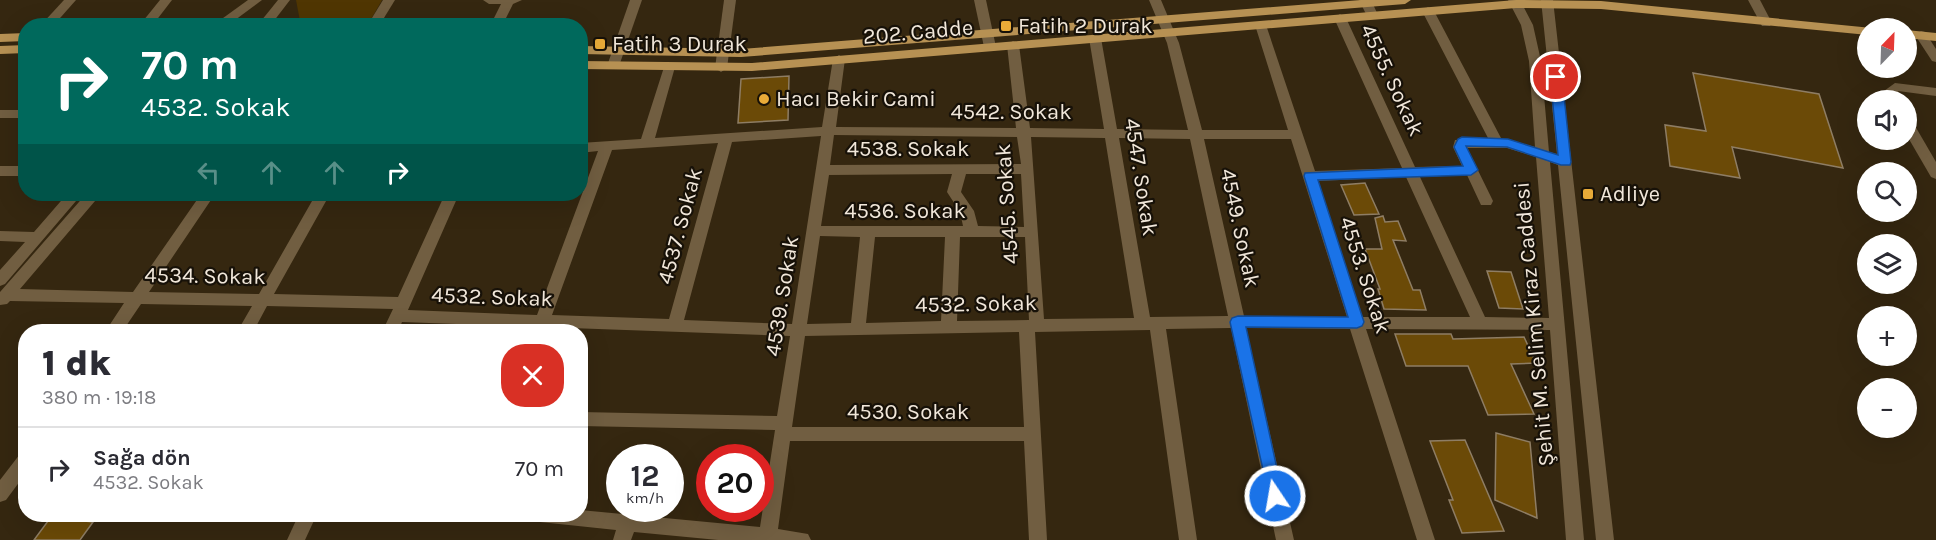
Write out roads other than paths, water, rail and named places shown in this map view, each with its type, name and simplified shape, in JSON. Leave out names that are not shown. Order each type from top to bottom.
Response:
[{"type":"main road","name":"202. Cadde","points":[[588,65],[721,68],[990,47],[1095,38],[1165,26],[1365,2],[1405,0]]},
{"type":"main road","name":"202. Cadde","points":[[1648,0],[1764,18]]},
{"type":"main road","name":"202. Cadde","points":[[588,50],[723,54],[987,33],[1165,26],[1262,25],[1515,2],[1620,6],[1857,29]]},
{"type":"main road","points":[[1917,35],[1936,37]]},
{"type":"main road","points":[[0,38],[18,37]]},
{"type":"main road","points":[[0,50],[18,49]]},
{"type":"street","points":[[53,18],[70,0]]},
{"type":"street","points":[[151,18],[166,0]]},
{"type":"street","points":[[230,18],[256,0]]},
{"type":"street","points":[[269,18],[284,0]]},
{"type":"street","points":[[378,18],[389,0]]},
{"type":"street","points":[[489,0],[517,0]]},
{"type":"street","points":[[500,18],[509,0]]},
{"type":"street","points":[[613,66],[636,0]]},
{"type":"street","points":[[721,68],[730,0]]},
{"type":"street","points":[[980,0],[990,47]]},
{"type":"street","name":"4549. Sokak","points":[[1155,0],[1165,26],[1196,134],[1285,540]]},
{"type":"street","points":[[1754,0],[1764,18]]},
{"type":"street","points":[[1365,2],[1372,15]]},
{"type":"street","name":"Şehit M. Selim Kiraz Caddesi","points":[[1515,2],[1527,25],[1535,61],[1575,540]]},
{"type":"street","name":"Şehit M. Selim Kiraz Caddesi","points":[[1547,2],[1605,540]]},
{"type":"street","points":[[1428,11],[1496,141]]},
{"type":"street","name":"4555. Sokak","points":[[1340,18],[1480,323]]},
{"type":"street","name":"4553. Sokak","points":[[1262,25],[1426,540]]},
{"type":"street","points":[[1921,35],[1936,58]]},
{"type":"street","name":"4547. Sokak","points":[[1095,38],[1150,323],[1188,540]]},
{"type":"street","name":"4545. Sokak","points":[[1013,45],[1025,133],[1032,232],[1033,434],[1038,540]]},
{"type":"street","name":"4539. Sokak","points":[[768,538],[839,59]]},
{"type":"street","points":[[647,143],[669,67]]},
{"type":"street","points":[[1892,90],[1895,87],[1936,92]]},
{"type":"street","points":[[0,114],[18,114]]},
{"type":"street","name":"4542. Sokak","points":[[588,147],[830,131],[1297,135]]},
{"type":"street","name":"4537. Sokak","points":[[675,326],[726,138]]},
{"type":"street","points":[[1486,201],[1460,143],[1496,141],[1565,162]]},
{"type":"street","points":[[1917,141],[1936,174]]},
{"type":"street","points":[[588,197],[607,146]]},
{"type":"street","points":[[960,169],[954,192],[967,211],[972,232]]},
{"type":"street","name":"4538. Sokak","points":[[824,170],[1028,169]]},
{"type":"street","points":[[1310,176],[1471,170]]},
{"type":"street","points":[[0,171],[18,171]]},
{"type":"street","points":[[0,280],[69,201]]},
{"type":"street","points":[[3,299],[88,201]]},
{"type":"street","points":[[118,324],[203,201]]},
{"type":"street","points":[[250,324],[319,201]]},
{"type":"street","points":[[394,324],[449,201]]},
{"type":"street","points":[[542,321],[587,201]]},
{"type":"street","name":"4536. Sokak","points":[[814,231],[1032,232]]},
{"type":"street","points":[[858,329],[868,231]]},
{"type":"street","points":[[949,327],[952,232]]},
{"type":"street","points":[[0,236],[37,237]]},
{"type":"street","name":"4534. Sokak","points":[[3,299],[136,297],[263,300],[400,310]]},
{"type":"street","name":"4532. Sokak","points":[[400,310],[562,324]]},
{"type":"street","name":"4532. Sokak","points":[[588,327],[675,326],[799,330],[1238,322],[1557,324]]},
{"type":"street","name":"4530. Sokak","points":[[588,419],[784,429],[1033,434]]},
{"type":"street","points":[[0,494],[13,477]]},
{"type":"street","points":[[296,540],[304,522]]},
{"type":"street","points":[[580,522],[625,531],[802,540]]},
{"type":"place","name":"Fatih 2 Durak","points":[[1006,26]]},
{"type":"place","name":"Fatih 3 Durak","points":[[600,44]]},
{"type":"place","name":"Hacı Bekir Cami","points":[[764,99]]},
{"type":"place","name":"Adliye","points":[[1588,194]]}]
